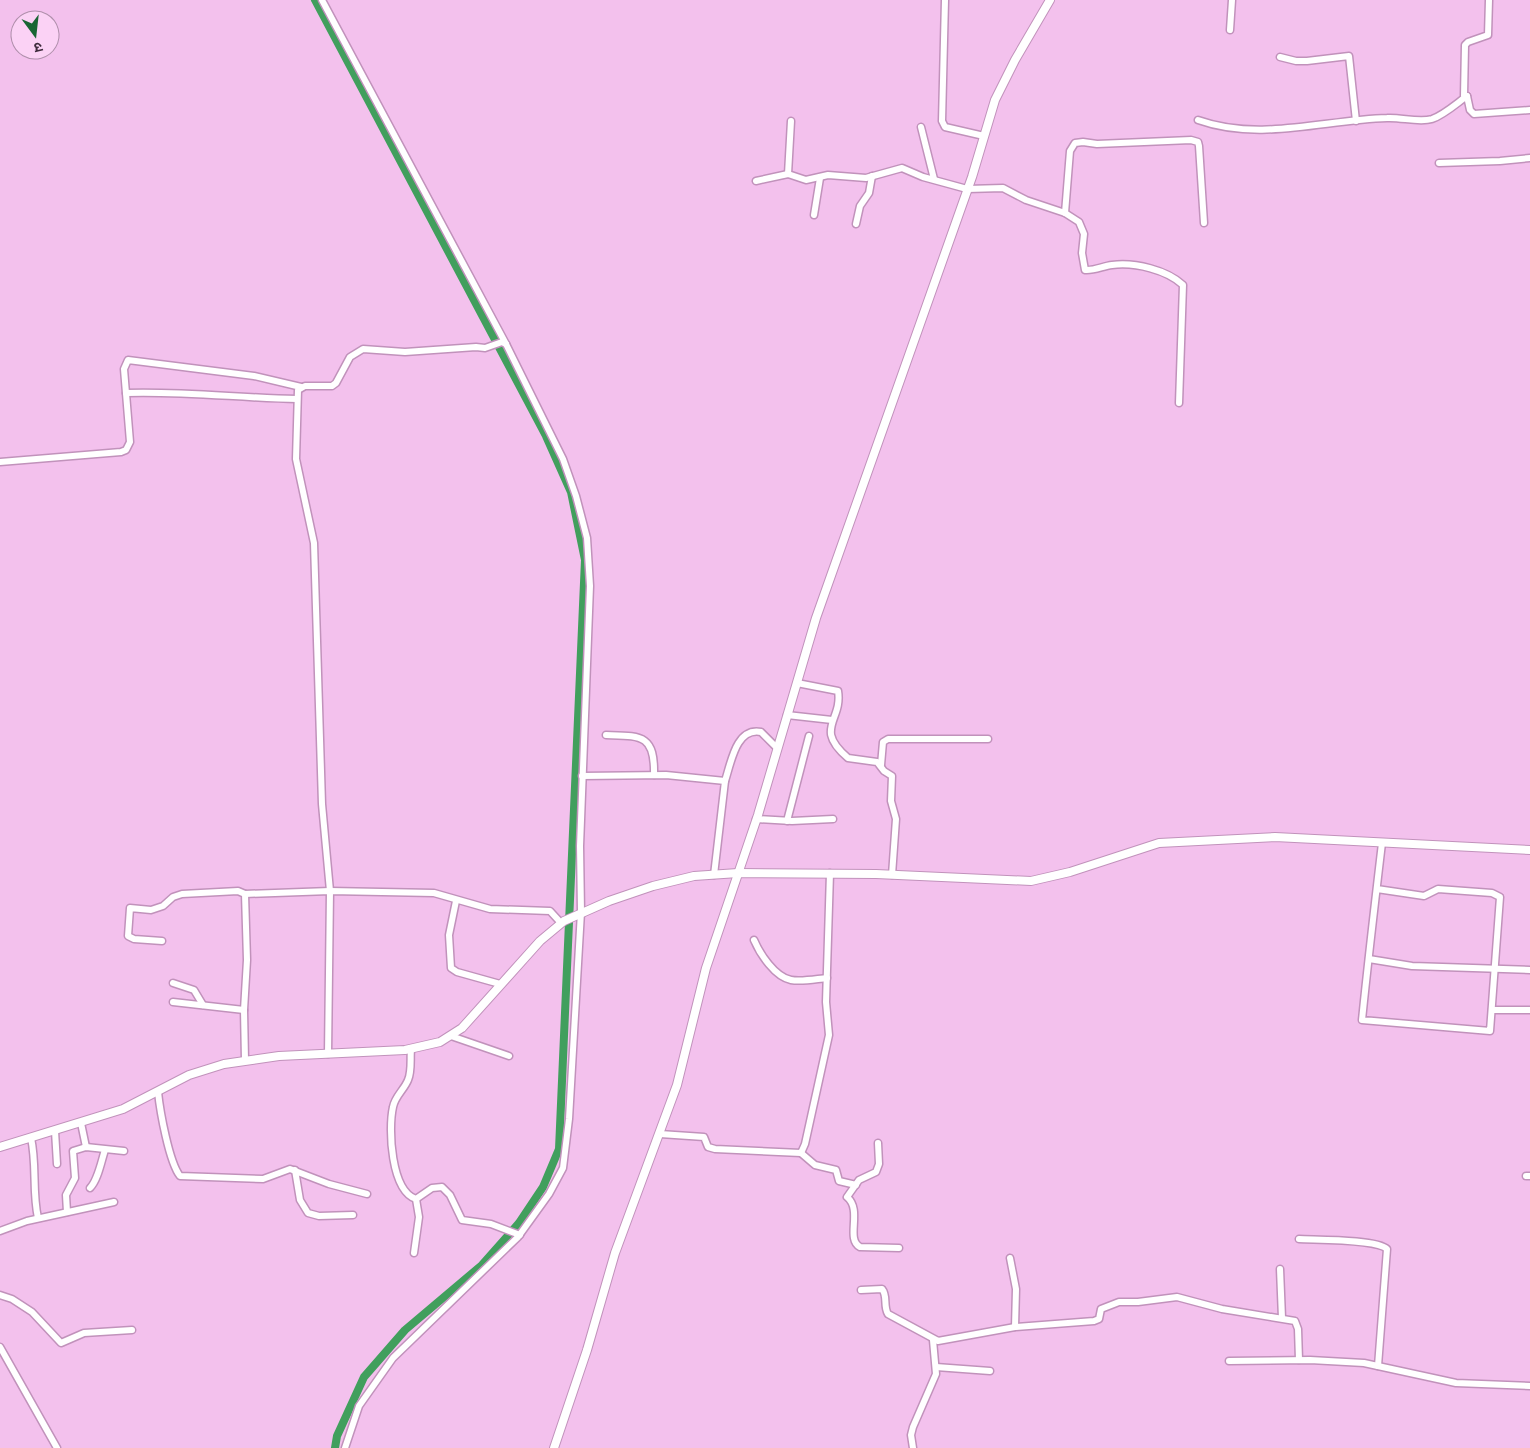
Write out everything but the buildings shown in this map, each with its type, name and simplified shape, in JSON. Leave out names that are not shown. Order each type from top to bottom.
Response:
[{"type":"street","points":[[322,0],[504,343],[563,459],[576,496],[587,538],[590,586],[578,915],[566,1154],[563,1168],[549,1194],[502,1255],[436,1315],[393,1358],[359,1406],[345,1448]]},
{"type":"street","points":[[945,0],[942,124],[944,127],[984,136]]},
{"type":"street","points":[[554,1448],[587,1350],[615,1253],[677,1085],[706,968],[756,819],[833,569],[968,189],[1002,84],[1050,0]]},
{"type":"street","points":[[1230,30],[1232,0]]},
{"type":"street","points":[[1489,0],[1488,35],[1468,42],[1465,45],[1464,96],[1467,96],[1470,110],[1474,114],[1530,110]]},
{"type":"street","points":[[1280,57],[1296,61],[1307,61],[1348,56],[1356,121]]},
{"type":"street","points":[[1198,120],[1223,127],[1251,130],[1315,127],[1388,118],[1433,119],[1467,96]]},
{"type":"street","points":[[788,174],[791,120]]},
{"type":"street","points":[[920,127],[934,180]]},
{"type":"street","points":[[1065,213],[1070,151],[1075,143],[1097,144],[1191,140],[1198,142],[1200,146],[1204,223]]},
{"type":"street","points":[[1439,163],[1530,158]]},
{"type":"street","points":[[756,181],[788,174],[806,180],[828,175],[859,178],[902,168],[934,180],[968,189],[1002,188],[1035,203],[1065,213],[1079,222],[1083,229],[1082,253],[1086,270],[1112,265],[1131,266],[1164,272],[1183,285],[1179,404]]},
{"type":"street","points":[[856,224],[860,206],[869,193],[872,176]]},
{"type":"street","points":[[814,215],[820,178]]},
{"type":"street","points":[[0,462],[121,452],[126,450],[130,442],[124,364],[132,359],[254,376],[301,387],[332,386],[350,357],[363,349],[405,352],[486,348],[504,343]]},
{"type":"street","points":[[301,387],[298,390],[298,473],[314,544],[323,811],[330,891],[328,1054]]},
{"type":"street","points":[[126,393],[182,393],[228,398],[298,399]]},
{"type":"street","points":[[797,683],[838,691],[830,735],[844,755],[852,760],[873,760],[881,765],[884,771],[893,778],[891,801],[896,819],[892,874]]},
{"type":"street","points":[[787,715],[832,720]]},
{"type":"street","points":[[714,875],[725,781],[739,740],[746,734],[761,732],[777,748]]},
{"type":"street","points":[[606,735],[632,736],[646,742],[654,754],[654,775]]},
{"type":"street","points":[[787,821],[809,736]]},
{"type":"street","points":[[881,765],[883,742],[888,739],[988,739]]},
{"type":"street","points":[[582,776],[654,775],[725,781]]},
{"type":"street","points":[[756,819],[787,821],[833,819]]},
{"type":"street","points":[[0,1147],[123,1109],[204,1069],[245,1060],[411,1049],[429,1046],[451,1036],[462,1028],[540,941],[562,922],[653,886],[694,876],[738,873],[892,874],[1031,882],[1070,872],[1159,843],[1275,838],[1530,850]]},
{"type":"street","points":[[1377,889],[1424,896],[1438,890],[1498,895],[1501,905],[1490,1031],[1362,1020],[1382,843]]},
{"type":"street","points":[[801,1153],[805,1144],[828,1047],[827,978],[830,873]]},
{"type":"street","points":[[162,941],[134,939],[128,936],[130,908],[151,910],[163,906],[173,897],[182,894],[330,891],[434,893],[446,895],[456,901],[490,909],[550,911],[562,922]]},
{"type":"street","points":[[245,1060],[246,894]]},
{"type":"street","points":[[456,901],[449,935],[451,968],[457,972],[500,984]]},
{"type":"street","points":[[754,940],[760,953],[781,976],[792,980],[827,978]]},
{"type":"street","points":[[1369,959],[1412,966],[1530,970]]},
{"type":"street","points":[[173,983],[194,990],[203,1005]]},
{"type":"street","points":[[173,1002],[244,1010]]},
{"type":"street","points":[[1492,1010],[1530,1010]]},
{"type":"street","points":[[451,1036],[509,1056]]},
{"type":"street","points":[[411,1049],[409,1078],[393,1105],[392,1147],[399,1182],[408,1195],[416,1199]]},
{"type":"street","points":[[158,1092],[160,1114],[175,1168],[180,1176],[263,1179],[285,1170],[295,1170],[329,1184],[367,1194]]},
{"type":"street","points":[[81,1123],[86,1147]]},
{"type":"street","points":[[55,1131],[57,1164]]},
{"type":"street","points":[[660,1134],[704,1137],[708,1146],[715,1149],[801,1153],[815,1165],[836,1170],[839,1181],[856,1185]]},
{"type":"street","points":[[31,1138],[36,1158],[34,1196],[38,1218]]},
{"type":"street","points":[[878,1143],[879,1164],[876,1172],[859,1180],[847,1197],[854,1206],[855,1243],[860,1247],[899,1248]]},
{"type":"street","points":[[68,1212],[66,1195],[75,1178],[72,1153],[86,1147],[124,1150]]},
{"type":"street","points":[[90,1188],[97,1180],[99,1166],[105,1150]]},
{"type":"street","points":[[295,1170],[300,1200],[308,1213],[319,1216],[353,1215]]},
{"type":"street","points":[[416,1199],[432,1188],[442,1186],[450,1195],[462,1220],[500,1227],[518,1235]]},
{"type":"street","points":[[414,1253],[419,1217],[416,1199]]},
{"type":"street","points":[[0,1231],[38,1218],[114,1202]]},
{"type":"street","points":[[1299,1239],[1357,1242],[1381,1245],[1387,1249],[1378,1366]]},
{"type":"street","points":[[1010,1258],[1016,1289],[1015,1326]]},
{"type":"street","points":[[1280,1270],[1282,1318]]},
{"type":"street","points":[[861,1290],[882,1289],[886,1295],[885,1306],[888,1314],[933,1340],[943,1341],[1015,1326],[1094,1321],[1099,1319],[1101,1309],[1119,1302],[1138,1302],[1176,1297],[1222,1309],[1295,1321],[1300,1360]]},
{"type":"street","points":[[0,1295],[12,1299],[32,1312],[61,1343],[84,1333],[132,1330]]},
{"type":"street","points":[[913,1448],[911,1435],[913,1427],[934,1382],[936,1367],[933,1340]]},
{"type":"street","points":[[0,1348],[57,1448]]},
{"type":"street","points":[[1229,1361],[1300,1360],[1378,1366],[1456,1383],[1530,1386]]},
{"type":"street","points":[[936,1367],[990,1371]]},
{"type":"waterway","points":[[315,0],[546,436],[571,492],[585,560],[559,1149],[543,1187],[519,1223],[482,1265],[405,1330],[364,1377],[337,1436],[335,1448]]}]
